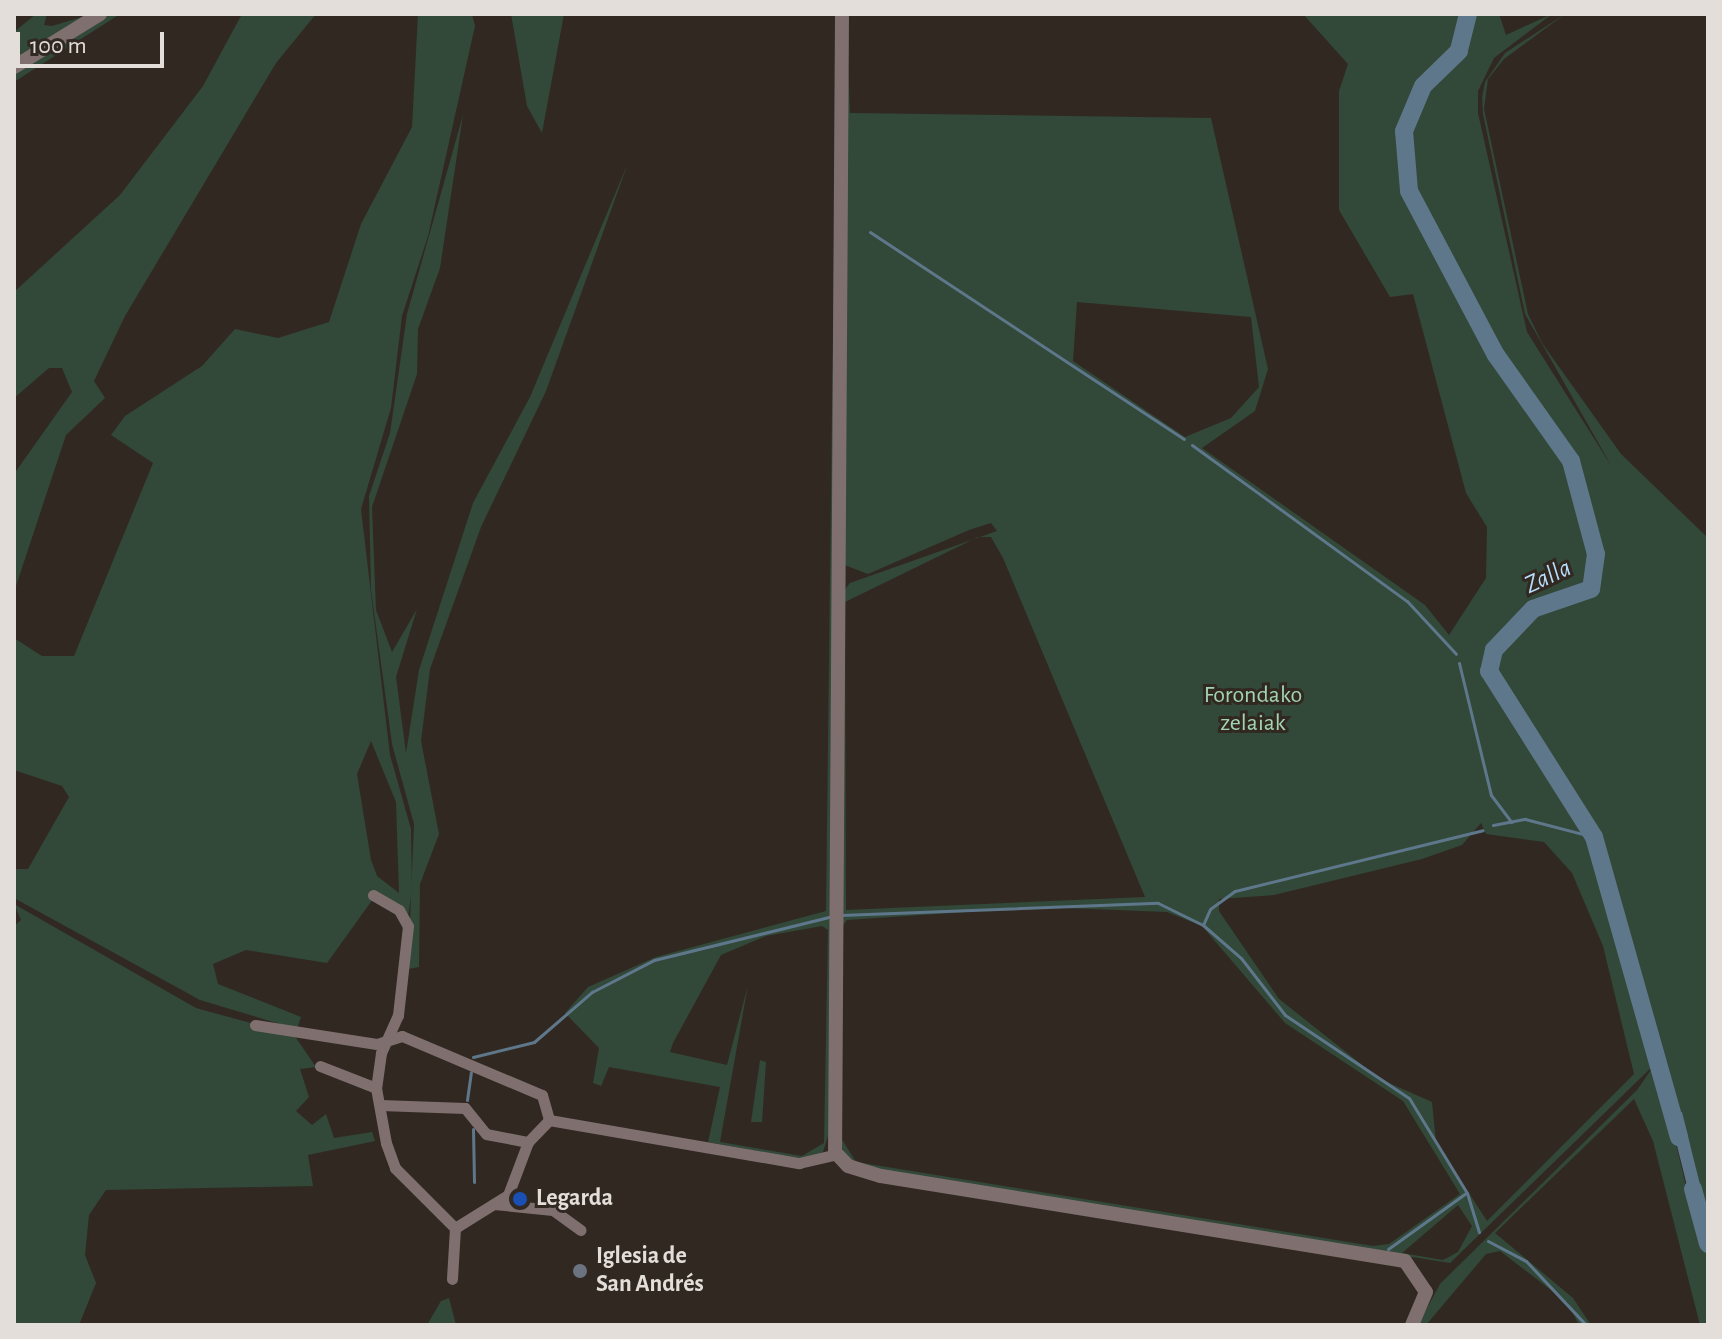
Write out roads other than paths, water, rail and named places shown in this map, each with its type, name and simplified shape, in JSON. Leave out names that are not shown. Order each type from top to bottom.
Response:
[{"type":"street","points":[[14,67],[100,14]]},
{"type":"street","points":[[837,1154],[842,14]]},
{"type":"street","points":[[373,895],[399,910],[408,926],[390,1035],[376,1088],[395,1168],[455,1228],[452,1279]]},
{"type":"street","points":[[255,1025],[377,1044],[390,1035]]},
{"type":"street","points":[[390,1035],[526,1086],[542,1095],[549,1120]]},
{"type":"street","points":[[320,1066],[376,1088]]},
{"type":"street","points":[[380,1105],[465,1108],[486,1134],[528,1142]]},
{"type":"street","points":[[549,1120],[799,1163],[837,1154],[881,1176],[1405,1261],[1426,1292],[1412,1325]]},
{"type":"street","points":[[455,1228],[508,1195],[528,1142],[549,1120]]},
{"type":"street","points":[[493,1204],[553,1210],[581,1230]]},
{"type":"water","points":[[1682,1112],[1707,1212],[1694,1215],[1669,1115]]},
{"type":"waterway","name":"Zalla","points":[[1468,14],[1459,51],[1423,86],[1404,131],[1409,191],[1496,355],[1571,461],[1596,554],[1591,589],[1533,609],[1494,650],[1489,671],[1594,837],[1679,1137]]},
{"type":"waterway","points":[[870,232],[1184,439]]},
{"type":"waterway","points":[[1192,445],[1407,601],[1456,654]]},
{"type":"waterway","points":[[1459,663],[1491,795],[1511,822]]},
{"type":"waterway","points":[[1493,825],[1525,819],[1594,837]]},
{"type":"waterway","points":[[841,915],[1158,903],[1203,925],[1210,909],[1235,891],[1483,830]]},
{"type":"waterway","points":[[473,1057],[534,1042],[592,992],[654,960],[829,917]]},
{"type":"waterway","points":[[1203,925],[1241,958],[1285,1015],[1409,1098],[1467,1193],[1479,1232]]},
{"type":"waterway","points":[[467,1100],[471,1072]]},
{"type":"waterway","points":[[473,1129],[474,1182]]},
{"type":"waterway","name":"Zalla","points":[[1693,1189],[1708,1244]]},
{"type":"waterway","points":[[1388,1249],[1466,1193]]},
{"type":"waterway","points":[[1488,1241],[1526,1261],[1586,1325]]},
{"type":"place","name":"Legarda","points":[[520,1199]]},
{"type":"place","name":"Iglesia de San Andrés","points":[[580,1271]]},
{"type":"park label","name":"Forondako zelaiak","points":[[1253,710]]}]
